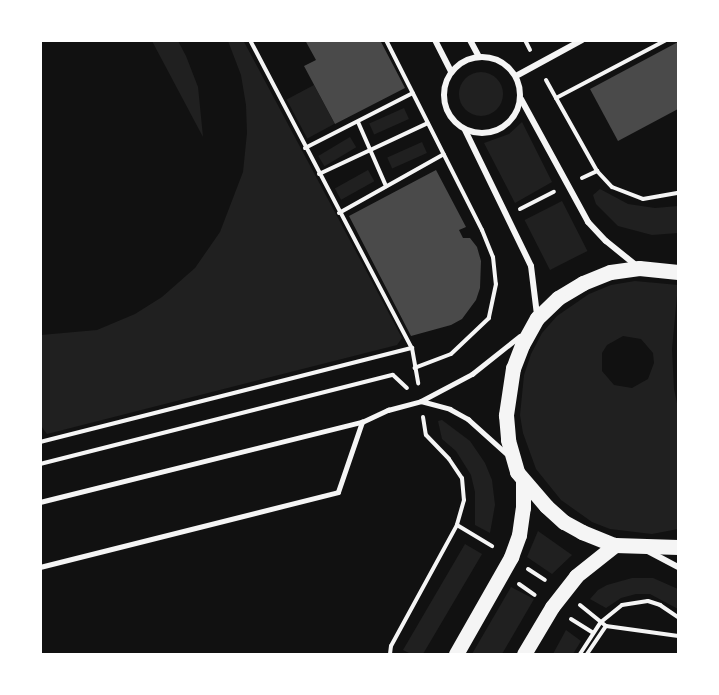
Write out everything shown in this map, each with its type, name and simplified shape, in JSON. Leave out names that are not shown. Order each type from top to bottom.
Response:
[{"type":"main road","points":[[675,269],[639,267],[610,272],[583,283],[558,298],[533,324],[513,368],[507,394],[506,416],[512,459],[524,482],[564,522],[615,545],[643,548],[678,547]]},
{"type":"main road","points":[[456,654],[511,557],[519,535],[524,508],[524,482]]},
{"type":"main road","points":[[524,654],[552,607],[576,576],[615,545]]},
{"type":"street","points":[[435,40],[451,72]]},
{"type":"street","points":[[470,40],[479,57]]},
{"type":"street","points":[[516,76],[582,40]]},
{"type":"street","points":[[533,324],[531,266],[465,130],[448,115],[444,104],[446,81],[451,72],[464,61],[479,57],[500,61],[516,76],[521,99],[588,222],[606,241],[639,267]]},
{"type":"street","points":[[465,130],[483,134],[501,129],[514,117],[521,99]]},
{"type":"street","points":[[643,548],[678,567]]},
{"type":"lane","points":[[40,502],[362,422],[388,410],[421,401],[472,374],[533,324]]},
{"type":"lane","points":[[421,401],[450,409],[468,419],[512,459]]},
{"type":"lane","points":[[40,567],[338,492],[362,422]]},
{"type":"path","points":[[386,40],[482,230],[493,257],[496,284],[489,318],[451,354],[415,368]]},
{"type":"path","points":[[597,171],[556,98],[666,40]]},
{"type":"path","points":[[305,148],[413,93]]},
{"type":"path","points":[[358,122],[386,186]]},
{"type":"path","points":[[319,174],[428,123]]},
{"type":"path","points":[[339,213],[444,153]]},
{"type":"path","points":[[40,442],[412,348]]},
{"type":"path","points":[[40,464],[393,375],[421,401]]},
{"type":"path","points":[[390,654],[391,646],[457,525]]},
{"type":"path","points":[[580,654],[610,612],[634,601],[660,605],[678,617]]},
{"type":"path","points":[[587,654],[606,626]]},
{"type":"shaded area","points":[[243,40],[402,338],[397,345],[47,434],[41,426],[41,335],[97,330],[135,314],[162,297],[195,268],[220,232],[243,172],[247,133],[246,105],[241,75],[228,41]]},
{"type":"shaded area","points":[[152,41],[178,41],[186,56],[198,87],[203,137]]},
{"type":"shaded area","points":[[481,72],[496,79],[503,94],[496,109],[481,116],[466,109],[459,94],[466,79]]},
{"type":"shaded area","points":[[314,85],[335,124],[307,138],[287,100]]},
{"type":"shaded area","points":[[404,108],[409,119],[374,134],[369,123]]},
{"type":"shaded area","points":[[522,122],[552,182],[515,203],[484,143],[509,134]]},
{"type":"shaded area","points":[[350,137],[356,147],[324,166],[318,156]]},
{"type":"shaded area","points":[[422,142],[427,153],[392,168],[387,157]]},
{"type":"shaded area","points":[[368,170],[374,181],[341,200],[335,188]]},
{"type":"shaded area","points":[[600,189],[628,204],[655,208],[678,206],[678,233],[652,235],[618,226],[596,204],[593,195]]},
{"type":"shaded area","points":[[562,201],[587,251],[550,270],[525,220]]},
{"type":"shaded area","points":[[635,281],[678,285],[672,349],[674,389],[678,408],[678,529],[652,534],[610,529],[592,522],[561,500],[536,469],[523,433],[520,415],[524,375],[531,354],[542,333],[557,316],[589,294],[611,285]],"holes":[[[623,336],[641,339],[653,353],[654,363],[648,379],[632,388],[614,385],[602,371],[602,353],[607,345]]]},
{"type":"shaded area","points":[[442,420],[470,441],[485,463],[492,480],[495,505],[490,533],[475,525],[475,492],[471,475],[456,451],[442,439],[438,421]]},
{"type":"shaded area","points":[[538,531],[572,555],[552,574],[527,557]]},
{"type":"shaded area","points":[[465,544],[482,554],[423,654],[411,654],[403,650]]},
{"type":"shaded area","points":[[632,578],[653,578],[678,589],[678,609],[650,594],[636,594],[621,598],[606,608],[590,599],[598,590],[607,585]]},
{"type":"shaded area","points":[[511,587],[534,599],[502,654],[472,654]]},
{"type":"shaded area","points":[[566,630],[581,641],[573,654],[553,654]]},
{"type":"building","points":[[305,40],[380,40],[405,88],[335,124],[304,66],[316,60]]},
{"type":"building","points":[[678,42],[678,109],[618,141],[590,89]]},
{"type":"building","points":[[436,170],[466,227],[459,230],[463,238],[470,238],[477,247],[481,261],[480,288],[476,300],[462,319],[451,325],[411,336],[349,216]]}]
